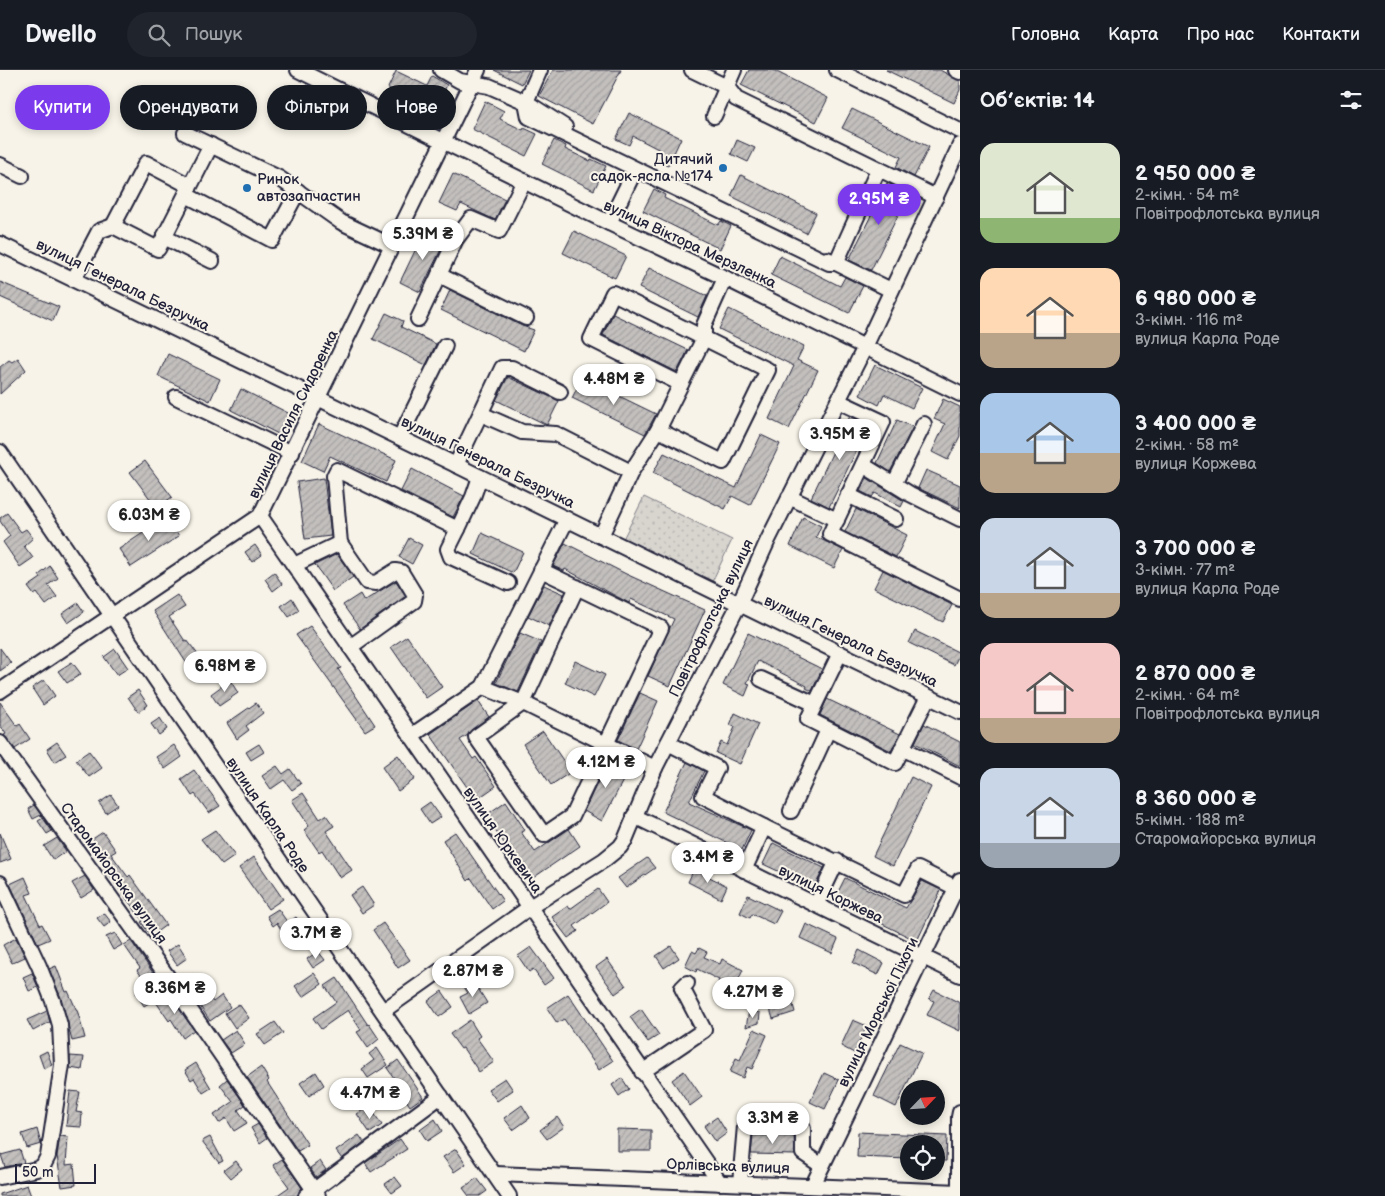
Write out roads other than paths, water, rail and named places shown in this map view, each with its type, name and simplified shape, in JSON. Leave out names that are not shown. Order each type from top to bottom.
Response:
[{"type":"street","name":"вулиця Віктора Мерзленка","points":[[298,70],[314,73],[609,224],[725,278],[960,394]]},
{"type":"street","points":[[441,70],[460,81],[475,76],[489,86],[526,102]]},
{"type":"street","points":[[540,70],[526,102],[529,117],[829,263],[836,263],[891,290]]},
{"type":"street","points":[[692,70],[727,88],[736,99],[936,197]]},
{"type":"street","points":[[714,116],[734,70]]},
{"type":"street","points":[[956,70],[960,72]]},
{"type":"street","points":[[843,71],[960,131]]},
{"type":"street","name":"вулиця Василя Сидоренка","points":[[0,691],[260,516],[320,398],[475,76]]},
{"type":"street","points":[[185,133],[279,178],[341,222],[392,246]]},
{"type":"street","points":[[113,226],[158,249],[211,145]]},
{"type":"street","name":"Повітрофлотська вулиця","points":[[383,1011],[530,907],[620,848],[655,768],[739,604],[789,497],[865,346],[960,145]]},
{"type":"street","points":[[74,279],[99,231],[113,226],[146,163],[272,240],[298,191]]},
{"type":"street","points":[[0,165],[22,176]]},
{"type":"street","points":[[609,224],[635,170]]},
{"type":"street","points":[[836,263],[878,170]]},
{"type":"street","points":[[418,319],[456,239],[471,219],[499,231],[524,180]]},
{"type":"street","points":[[164,237],[212,261]]},
{"type":"street","name":"вулиця Генерала Безручка","points":[[0,244],[456,464],[960,712]]},
{"type":"street","points":[[439,275],[526,318]]},
{"type":"street","points":[[602,536],[632,472],[658,430],[704,338],[704,325],[725,278]]},
{"type":"street","points":[[658,430],[722,462],[768,370],[614,293],[591,339],[681,384]]},
{"type":"street","points":[[400,437],[446,346]]},
{"type":"street","points":[[456,464],[502,368],[512,368],[560,392]]},
{"type":"street","points":[[176,398],[292,453]]},
{"type":"street","points":[[838,401],[883,422],[830,534],[960,599]]},
{"type":"street","points":[[481,414],[522,432],[556,434],[632,472]]},
{"type":"street","points":[[894,484],[924,424]]},
{"type":"street","name":"вулиця Карла Роде","points":[[0,452],[509,1196]]},
{"type":"street","points":[[863,465],[925,503],[960,519]]},
{"type":"street","points":[[350,646],[414,602],[415,595],[401,572],[395,571],[376,583],[366,582],[340,543],[334,476],[337,470],[458,529]]},
{"type":"street","points":[[480,477],[474,497],[448,549],[451,557],[508,583]]},
{"type":"street","points":[[848,495],[896,519]]},
{"type":"street","points":[[789,497],[837,520]]},
{"type":"street","name":"вулиця Юркевича","points":[[260,516],[720,1183]]},
{"type":"street","points":[[411,736],[483,687],[567,519]]},
{"type":"street","points":[[294,565],[340,543]]},
{"type":"street","points":[[541,570],[578,587],[661,628],[572,816],[544,835],[476,737],[523,703],[578,587]]},
{"type":"street","points":[[840,653],[808,719],[828,730],[895,763],[928,697]]},
{"type":"street","points":[[761,679],[815,704]]},
{"type":"street","points":[[483,687],[523,703],[655,768]]},
{"type":"street","points":[[791,811],[828,730]]},
{"type":"street","points":[[668,743],[717,768],[703,796],[764,827],[838,861],[904,895],[918,869],[958,884]]},
{"type":"street","name":"Старомайорська вулиця","points":[[0,744],[167,976],[313,1194]]},
{"type":"street","points":[[902,748],[960,777]]},
{"type":"street","name":"вулиця Коржева","points":[[634,816],[960,975]]},
{"type":"street","points":[[744,870],[764,827]]},
{"type":"street","points":[[816,905],[838,861]]},
{"type":"street","points":[[0,883],[39,966],[53,1001],[60,1025],[62,1065],[48,1156],[42,1166],[37,1169],[0,1177]]},
{"type":"street","name":"вулиця Морської Піхоти","points":[[813,1185],[958,884]]},
{"type":"street","points":[[642,1072],[704,1030],[682,988],[686,983]]},
{"type":"street","points":[[313,1194],[440,1096]]},
{"type":"street","points":[[959,1192],[958,1117],[960,1112]]},
{"type":"street","points":[[740,1183],[745,1126],[776,1115],[803,1130],[803,1153],[822,1166]]},
{"type":"street","name":"Орлівська вулиця","points":[[495,1174],[959,1192]]},
{"type":"place","name":"Дитячий садок-ясла №174","points":[[723,168]]},
{"type":"place","name":"Ринок автозапчастин","points":[[247,188]]}]
